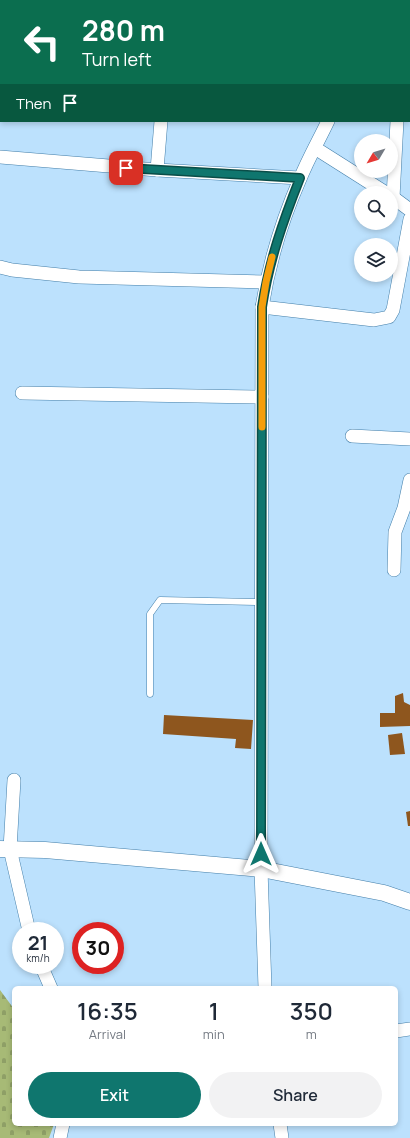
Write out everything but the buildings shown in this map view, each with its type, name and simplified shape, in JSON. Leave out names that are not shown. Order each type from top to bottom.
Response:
[{"type":"street","points":[[157,170],[161,122]]},
{"type":"street","points":[[265,986],[261,869],[262,307],[266,282],[279,232],[300,178],[328,122]]},
{"type":"street","points":[[391,186],[397,122]]},
{"type":"street","points":[[315,148],[374,186]]},
{"type":"street","points":[[0,158],[157,170],[300,178]]},
{"type":"street","points":[[398,202],[410,210]]},
{"type":"street","points":[[262,307],[374,320],[389,317],[393,310],[410,219]]},
{"type":"street","points":[[0,266],[12,270],[79,277],[266,282]]},
{"type":"street","points":[[22,393],[262,397]]},
{"type":"street","points":[[352,436],[410,439]]},
{"type":"street","points":[[394,570],[395,532],[404,508],[410,480]]},
{"type":"street","points":[[14,780],[5,849],[25,922]]},
{"type":"street","points":[[5,849],[45,850],[261,869],[384,893],[410,902]]},
{"type":"street","points":[[45,974],[50,986]]},
{"type":"street","points":[[398,1031],[410,1029]]},
{"type":"street","points":[[60,1138],[63,1126]]},
{"type":"street","points":[[280,1126],[282,1138]]},
{"type":"lane","points":[[150,694],[150,614],[160,600],[262,602]]},
{"type":"green space","points":[[0,990],[12,1006],[12,1126],[53,1126],[49,1138],[0,1138]]},
{"type":"slow traffic","points":[[262,427],[262,307],[272,257]]},
{"type":"route","points":[[126,168],[300,178],[279,232],[266,282],[262,307],[261,854]]}]
